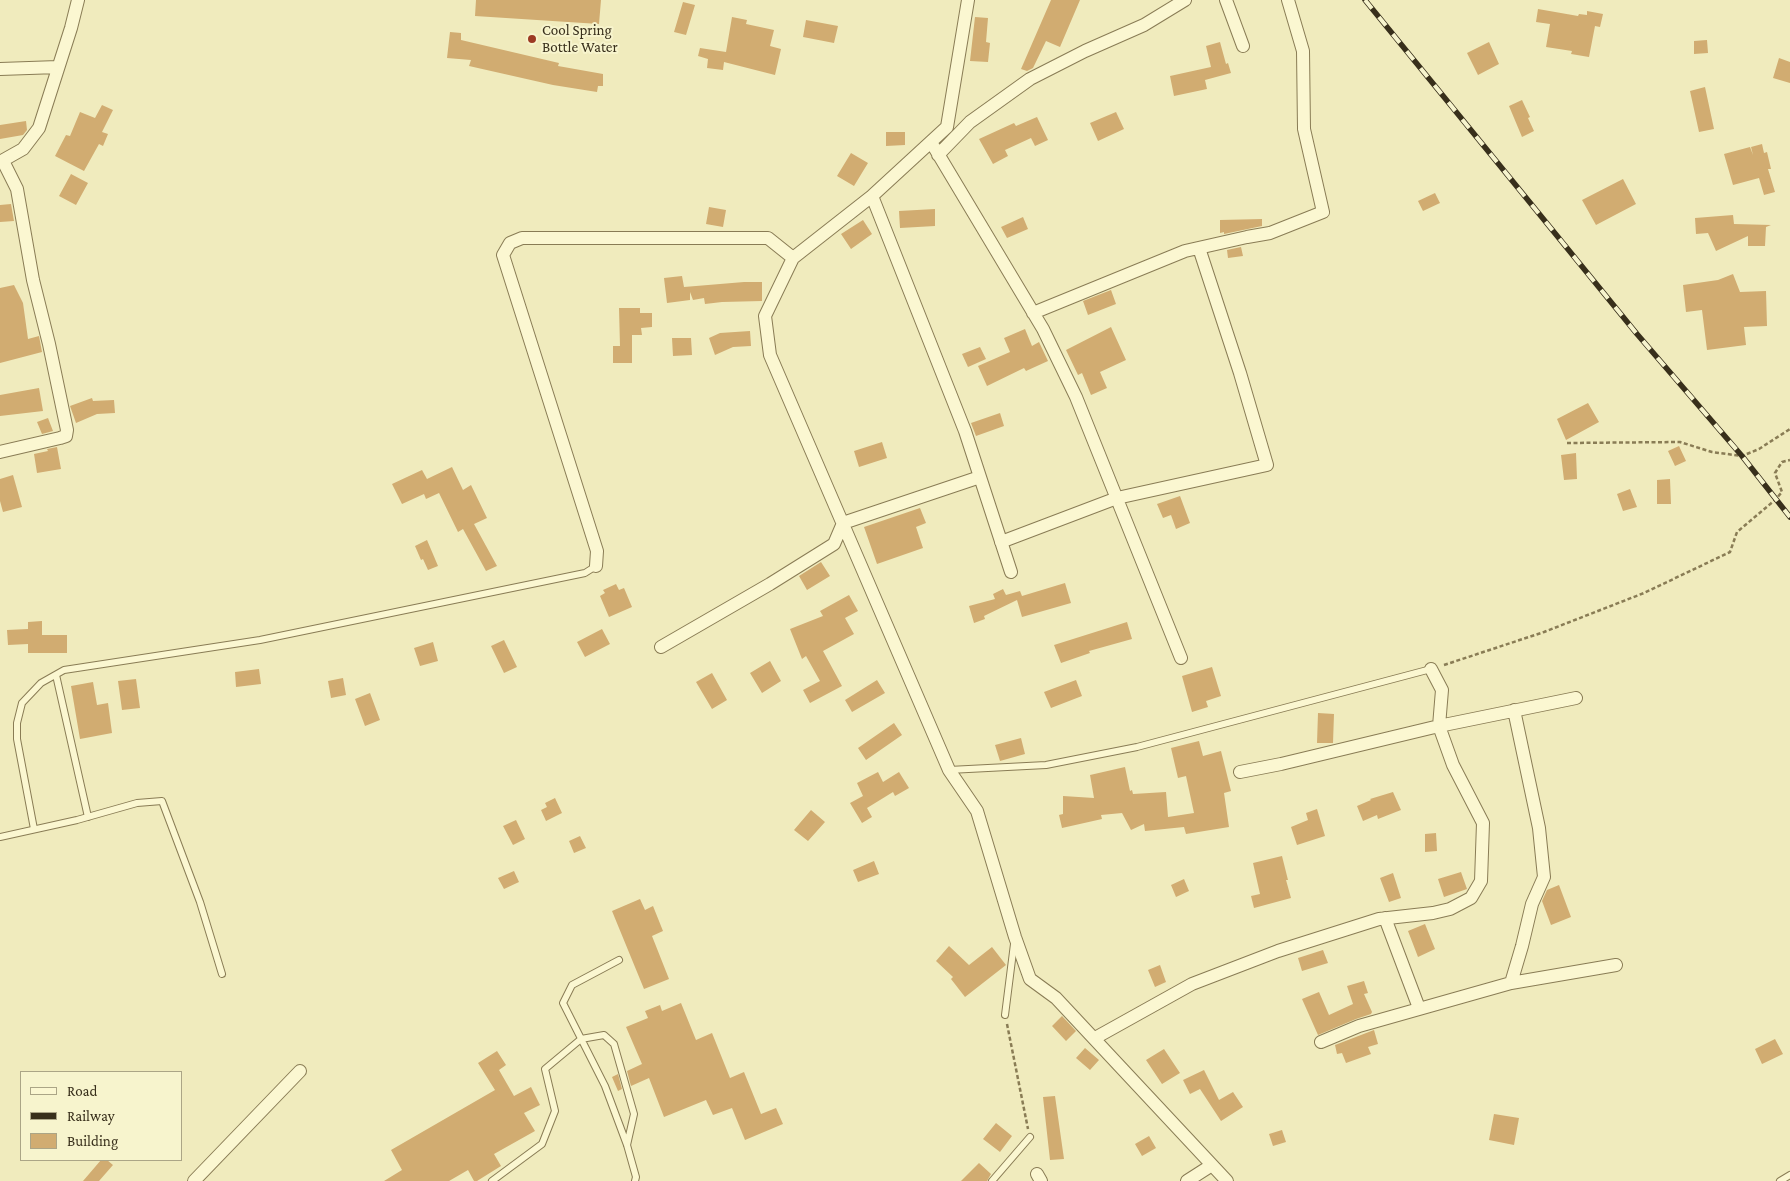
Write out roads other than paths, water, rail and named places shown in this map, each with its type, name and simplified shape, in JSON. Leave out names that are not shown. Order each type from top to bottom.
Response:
[{"type":"street","points":[[0,452],[66,436],[67,430],[33,280],[17,189],[2,162],[23,149],[39,128],[78,0]]},
{"type":"street","points":[[968,0],[948,126],[872,196],[793,258],[765,316],[770,355],[949,770],[977,811],[1015,937],[1030,979],[1056,998],[1227,1181]]},
{"type":"street","points":[[938,155],[970,122],[1030,79],[1085,51],[1144,25],[1185,0]]},
{"type":"street","points":[[1226,0],[1243,46]]},
{"type":"street","points":[[1033,313],[1185,251],[1270,233],[1323,212],[1304,129],[1303,51],[1288,0]]},
{"type":"street","points":[[0,69],[58,67]]},
{"type":"street","points":[[931,142],[1043,329],[1076,398],[1181,658]]},
{"type":"street","points":[[872,196],[965,431],[1011,572]]},
{"type":"street","points":[[596,566],[596,551],[503,255],[510,243],[522,238],[768,238],[793,258]]},
{"type":"street","points":[[1001,542],[1117,498],[1267,465],[1240,373],[1199,248]]},
{"type":"street","points":[[661,647],[770,584],[834,544],[843,523],[980,477]]},
{"type":"street","points":[[1094,1038],[1192,984],[1278,951],[1385,918],[1450,909],[1471,898],[1481,881],[1483,824],[1453,765],[1439,726],[1442,690],[1431,669]]},
{"type":"street","points":[[1240,772],[1439,726],[1576,698]]},
{"type":"street","points":[[1510,983],[1522,946],[1532,904],[1544,877],[1540,828],[1514,710]]},
{"type":"street","points":[[1385,918],[1419,1008]]},
{"type":"street","points":[[1320,1042],[1359,1026],[1510,983],[1616,965]]},
{"type":"street","points":[[194,1181],[300,1071]]},
{"type":"street","points":[[1187,1181],[1212,1165]]},
{"type":"lane","points":[[34,829],[17,739],[17,722],[22,704],[41,683],[64,670],[260,640],[585,573],[596,566]]},
{"type":"lane","points":[[949,770],[1046,765],[1138,747],[1431,669]]},
{"type":"lane","points":[[56,674],[88,818]]},
{"type":"lane","points":[[0,837],[88,818],[137,804],[162,801],[200,902],[222,974]]},
{"type":"lane","points":[[1006,1015],[1015,937]]},
{"type":"lane","points":[[619,960],[572,986],[563,1003],[605,1086],[627,1145],[636,1177],[635,1181]]},
{"type":"lane","points":[[492,1181],[542,1144],[555,1111],[545,1069],[581,1040],[604,1035],[614,1044],[634,1114],[627,1145]]},
{"type":"lane","points":[[992,1181],[1030,1137]]},
{"type":"lane","points":[[1780,1181],[1790,1174]]},
{"type":"railway","points":[[1365,0],[1637,334],[1742,456],[1790,517]]},
{"type":"place","name":"Cool Spring Bottle Water","points":[[532,39]]}]
